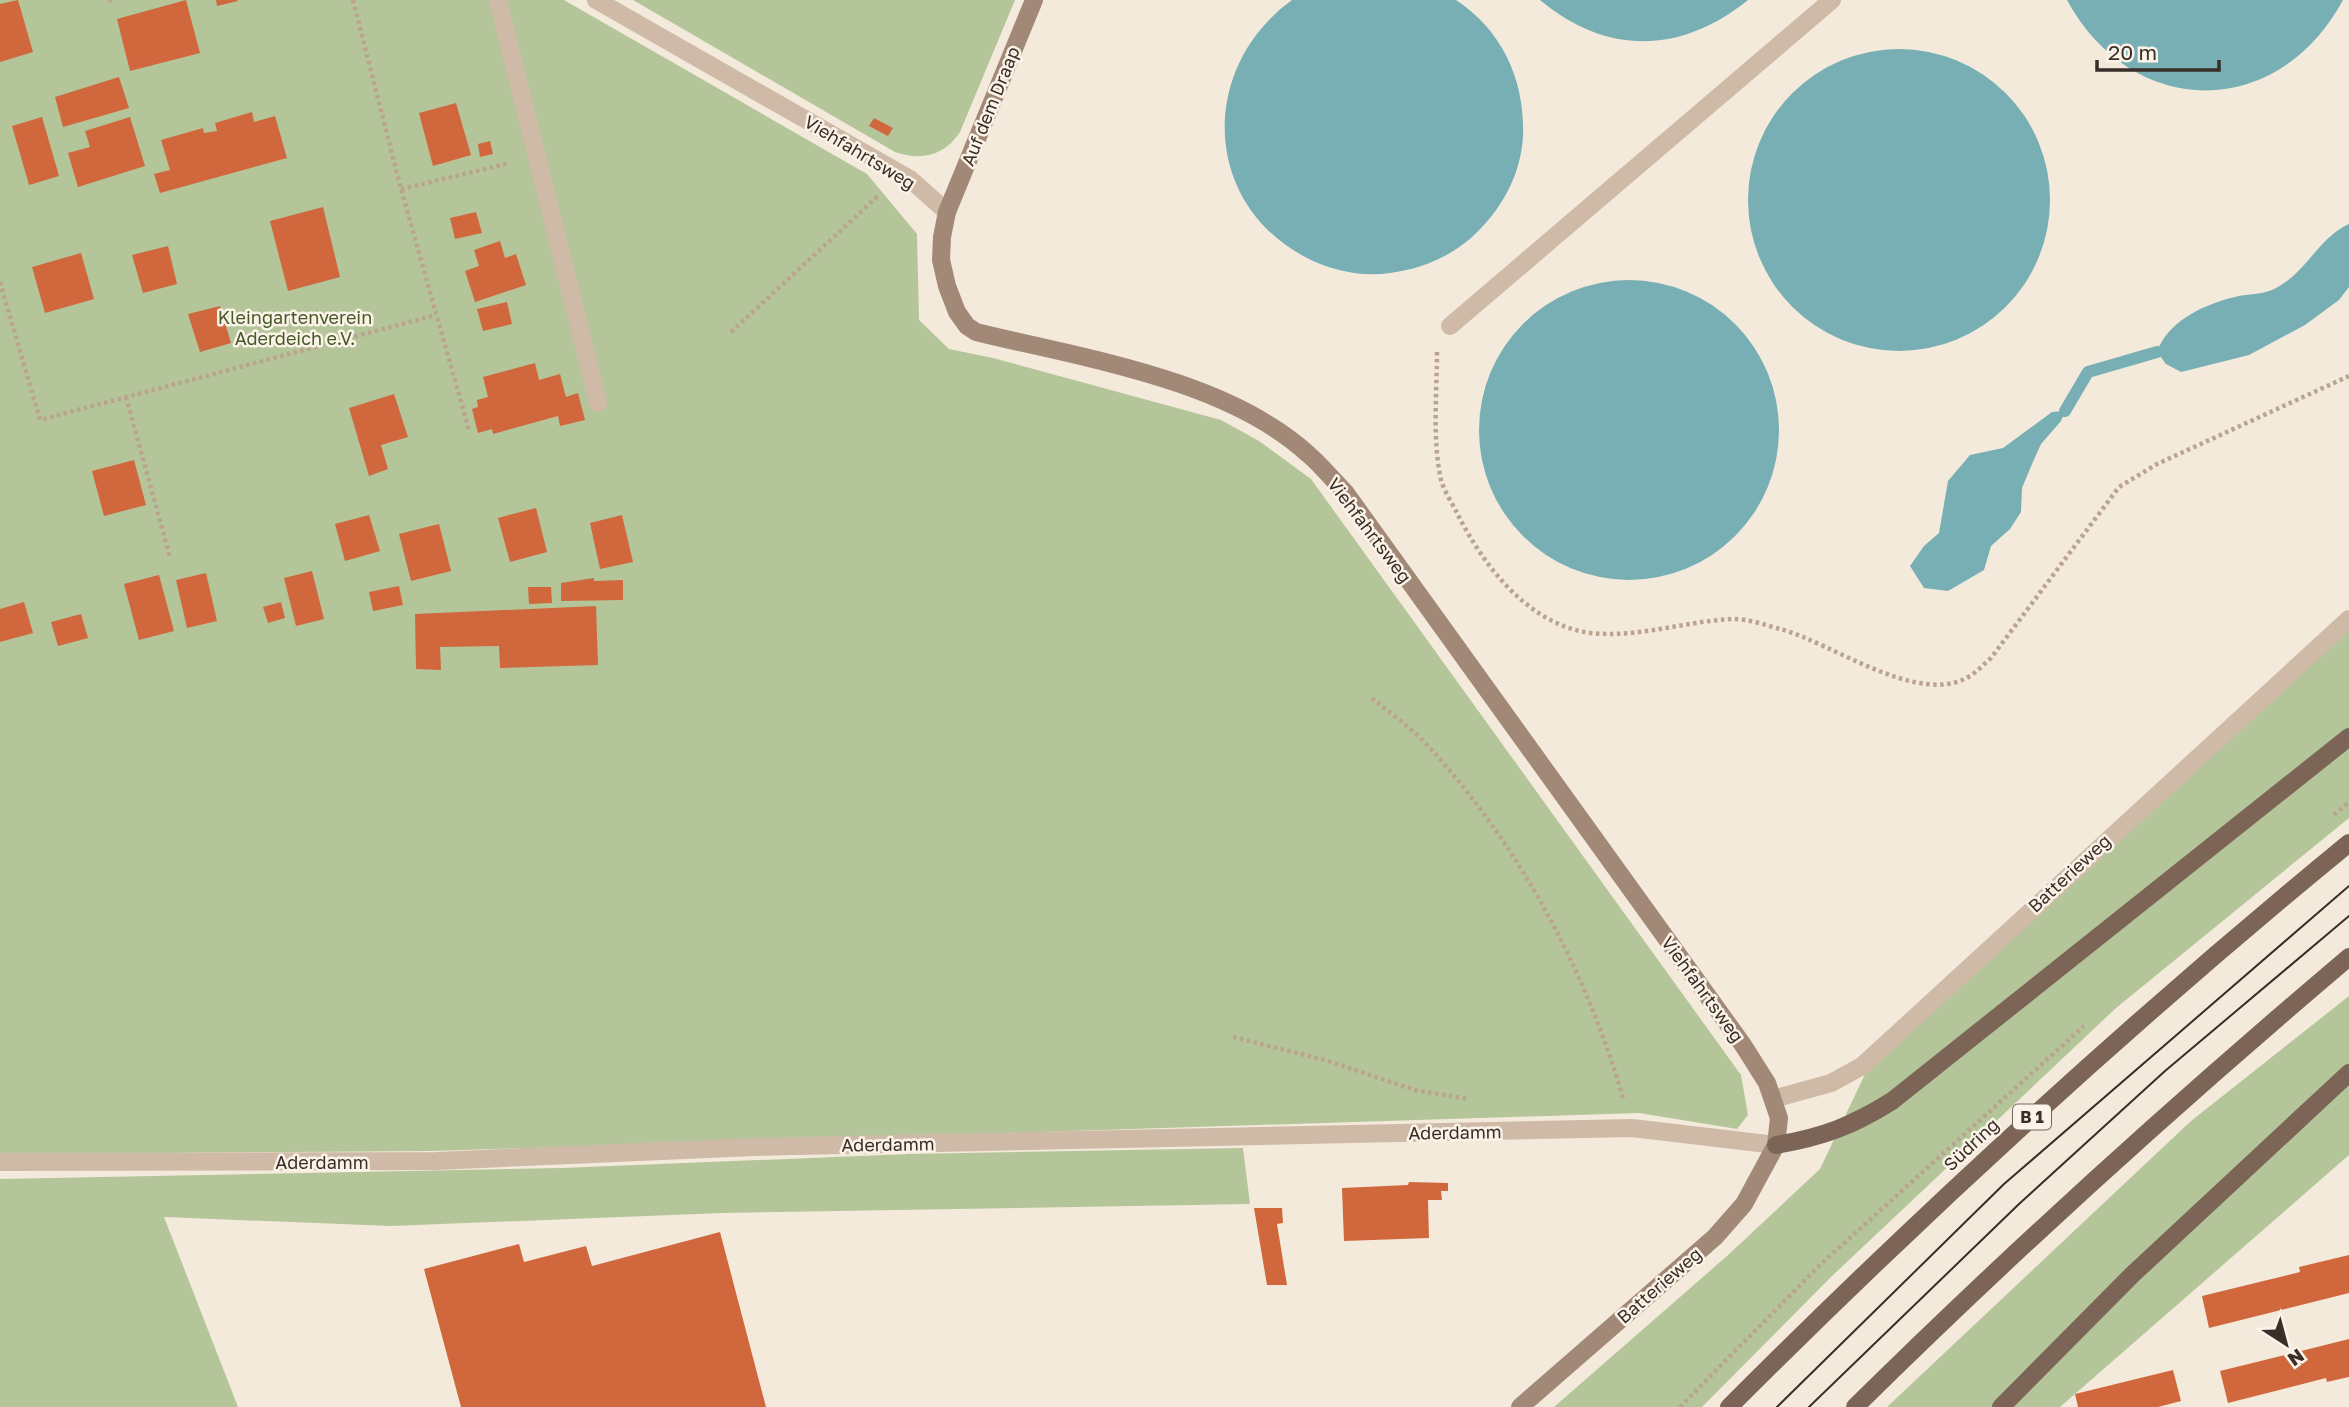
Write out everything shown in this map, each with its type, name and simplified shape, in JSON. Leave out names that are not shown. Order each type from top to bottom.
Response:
[{"type":"main road","points":[[1776,1145],[1822,1137],[1857,1122],[1892,1101],[2349,737]]},
{"type":"main road","name":"Südring","points":[[1729,1407],[1844,1291],[2120,1035],[2349,843]]},
{"type":"main road","points":[[1855,1407],[2081,1191],[2191,1091],[2349,957]]},
{"type":"main road","points":[[2001,1407],[2133,1274],[2349,1073]]},
{"type":"street","name":"Auf dem Draap","points":[[947,212],[1034,0]]},
{"type":"street","name":"Viehfahrtsweg","points":[[947,212],[941,260],[953,304],[967,326],[976,332],[1190,386],[1256,419],[1307,453],[1345,492],[1743,1045],[1773,1099],[1779,1118],[1776,1145]]},
{"type":"street","name":"Batterieweg","points":[[1520,1407],[1715,1237],[1744,1204],[1776,1145]]},
{"type":"lane","points":[[498,0],[534,157],[598,403]]},
{"type":"lane","name":"Viehfahrtsweg","points":[[596,0],[910,179],[947,212]]},
{"type":"lane","points":[[1450,326],[1832,0]]},
{"type":"lane","name":"Batterieweg","points":[[1773,1099],[1831,1083],[1863,1066],[2349,619]]},
{"type":"lane","name":"Aderdamm","points":[[0,1162],[436,1161],[754,1147],[1632,1128],[1776,1145]]},
{"type":"path","points":[[353,0],[401,189],[469,430]]},
{"type":"path","points":[[401,189],[534,157]]},
{"type":"path","points":[[732,332],[873,199],[910,179]]},
{"type":"path","points":[[0,282],[40,420],[436,315]]},
{"type":"path","points":[[1450,326],[1437,344],[1436,441],[1441,482],[1464,527],[1493,572],[1526,605],[1553,620],[1588,633],[1644,633],[1736,619],[1783,629],[1878,669],[1936,685],[1969,677],[1991,659],[2119,487],[2157,464],[2349,376]]},
{"type":"path","points":[[126,397],[170,557]]},
{"type":"path","points":[[1372,698],[1428,745],[1511,852],[1546,907],[1581,984],[1619,1082],[1632,1128]]},
{"type":"path","points":[[1233,1037],[1325,1060],[1415,1090],[1481,1101]]},
{"type":"green space","name":"Kleingartenverein Aderdeich e.V.","points":[[0,0],[564,0],[867,174],[917,234],[919,320],[949,349],[993,358],[1221,420],[1259,441],[1311,479],[1741,1075],[1748,1115],[1737,1129],[1639,1113],[434,1151],[0,1154]]},
{"type":"green space","points":[[633,0],[1015,0],[960,132],[947,147],[931,154],[914,156],[895,152]]},
{"type":"green space","points":[[2349,628],[2349,818],[2116,1008],[1831,1277],[1702,1407],[1554,1407],[1727,1256],[1820,1169],[1866,1072]]},
{"type":"green space","points":[[2349,996],[2349,1155],[2060,1407],[1887,1407],[2191,1121]]},
{"type":"green space","points":[[1243,1148],[1250,1204],[722,1213],[391,1226],[164,1217],[238,1407],[0,1407],[0,1179],[561,1168],[909,1154]]},
{"type":"water","points":[[1292,0],[1456,0],[1487,27],[1498,42],[1508,59],[1520,96],[1523,136],[1518,165],[1507,192],[1491,217],[1471,238],[1453,251],[1412,269],[1390,273],[1369,274],[1337,270],[1307,258],[1272,234],[1247,204],[1231,171],[1225,134],[1228,97],[1240,61],[1261,28]]},
{"type":"water","points":[[1540,0],[1748,0],[1723,18],[1697,31],[1644,41],[1618,39],[1591,31],[1565,18]]},
{"type":"water","points":[[2067,0],[2343,0],[2315,40],[2282,68],[2244,85],[2205,90],[2166,85],[2128,68],[2095,39]]},
{"type":"water","points":[[1899,49],[1928,52],[1957,61],[1983,75],[2006,93],[2024,116],[2038,142],[2047,171],[2050,200],[2047,229],[2038,258],[2024,284],[2006,307],[1983,325],[1957,339],[1928,348],[1899,351],[1870,348],[1841,339],[1815,325],[1792,307],[1774,284],[1760,258],[1751,229],[1748,200],[1751,171],[1760,142],[1774,116],[1792,93],[1815,75],[1841,61],[1870,52]]},
{"type":"water","points":[[2349,224],[2349,287],[2339,300],[2305,325],[2249,355],[2181,372],[2166,364],[2157,352],[2162,341],[2179,322],[2202,308],[2239,296],[2263,293],[2287,281],[2329,237]]},
{"type":"water","points":[[1629,280],[1658,283],[1686,292],[1700,298],[1735,324],[1761,359],[1767,373],[1776,401],[1779,430],[1776,459],[1767,487],[1761,501],[1735,536],[1700,562],[1686,568],[1658,577],[1629,580],[1600,577],[1572,568],[1558,562],[1523,536],[1497,501],[1491,487],[1482,459],[1479,430],[1482,401],[1491,373],[1497,359],[1523,324],[1558,298],[1572,292],[1600,283]]},
{"type":"water","points":[[2065,411],[2061,421],[2041,444],[2032,464],[2022,488],[2021,512],[2010,529],[1991,546],[1984,570],[1948,591],[1924,588],[1910,566],[1924,546],[1939,533],[1948,481],[1970,455],[2003,448],[2052,412]]},
{"type":"building","points":[[18,0],[33,52],[0,62],[0,4]]},
{"type":"building","points":[[186,0],[200,53],[130,71],[117,19]]},
{"type":"building","points":[[216,0],[237,0],[238,1],[217,6]]},
{"type":"building","points":[[119,77],[129,108],[63,127],[55,97]]},
{"type":"building","points":[[456,103],[471,155],[433,166],[419,113]]},
{"type":"building","points":[[252,112],[254,122],[275,116],[287,158],[160,193],[154,174],[170,170],[161,140],[203,128],[204,133],[217,131],[215,123]]},
{"type":"building","points":[[42,117],[59,176],[29,185],[12,126]]},
{"type":"building","points":[[130,117],[145,166],[78,187],[68,153],[90,147],[85,131]]},
{"type":"building","points":[[874,118],[893,128],[888,136],[869,126]]},
{"type":"building","points":[[490,141],[493,154],[480,157],[478,144]]},
{"type":"building","points":[[323,207],[340,277],[288,291],[270,221]]},
{"type":"building","points":[[476,212],[482,233],[455,239],[450,218]]},
{"type":"building","points":[[500,241],[505,258],[516,254],[526,285],[475,302],[465,271],[479,266],[474,250]]},
{"type":"building","points":[[168,246],[177,284],[143,293],[132,255]]},
{"type":"building","points":[[81,253],[94,299],[45,313],[32,267]]},
{"type":"building","points":[[507,302],[512,324],[483,331],[477,309]]},
{"type":"building","points":[[220,306],[231,343],[200,352],[188,314]]},
{"type":"building","points":[[535,363],[539,380],[560,374],[566,397],[578,393],[585,420],[560,426],[558,416],[493,434],[492,429],[478,433],[472,409],[478,407],[477,400],[488,397],[483,377]]},
{"type":"building","points":[[394,394],[408,437],[381,445],[388,469],[369,476],[349,408]]},
{"type":"building","points":[[134,460],[146,505],[104,516],[92,471]]},
{"type":"building","points":[[536,508],[547,552],[510,562],[498,518]]},
{"type":"building","points":[[369,515],[380,551],[345,561],[335,524]]},
{"type":"building","points":[[622,515],[633,562],[600,569],[590,523]]},
{"type":"building","points":[[439,524],[451,571],[411,581],[399,534]]},
{"type":"building","points":[[312,571],[324,619],[296,626],[284,578]]},
{"type":"building","points":[[206,573],[217,621],[187,628],[176,580]]},
{"type":"building","points":[[159,575],[174,631],[139,640],[124,584]]},
{"type":"building","points":[[594,578],[594,581],[623,580],[623,600],[561,601],[561,583]]},
{"type":"building","points":[[399,586],[403,605],[373,611],[369,592]]},
{"type":"building","points":[[528,587],[551,587],[552,603],[529,604]]},
{"type":"building","points":[[24,602],[33,633],[0,642],[0,609]]},
{"type":"building","points":[[281,602],[285,618],[268,623],[263,607]]},
{"type":"building","points":[[596,606],[598,665],[500,668],[499,646],[440,647],[441,670],[416,669],[415,614]]},
{"type":"building","points":[[81,614],[88,638],[58,646],[51,622]]},
{"type":"building","points":[[1409,1182],[1448,1183],[1448,1191],[1441,1191],[1442,1200],[1428,1200],[1429,1238],[1344,1241],[1342,1188],[1408,1185]]},
{"type":"building","points":[[1254,1208],[1282,1208],[1283,1223],[1277,1224],[1287,1285],[1267,1285]]},
{"type":"building","points":[[720,1232],[766,1407],[461,1407],[424,1269],[519,1244],[524,1262],[586,1246],[592,1266]]},
{"type":"building","points":[[2349,1255],[2349,1293],[2209,1328],[2202,1296],[2300,1272],[2299,1267]]},
{"type":"building","points":[[2349,1339],[2349,1377],[2327,1382],[2326,1378],[2228,1403],[2220,1371]]},
{"type":"building","points":[[2173,1370],[2181,1401],[2158,1407],[2078,1407],[2075,1394]]},
{"type":"waterway","points":[[2065,411],[2088,372],[2157,352]]},
{"type":"tram line","points":[[1777,1407],[2004,1184],[2349,886]]},
{"type":"tram line","points":[[1809,1407],[2019,1204],[2165,1071],[2349,916]]}]
